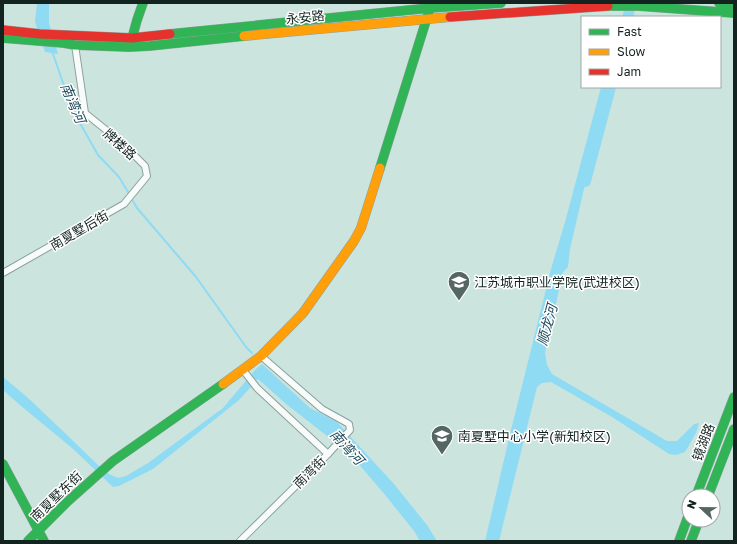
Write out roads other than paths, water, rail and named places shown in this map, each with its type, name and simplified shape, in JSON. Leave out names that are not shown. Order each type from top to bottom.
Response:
[{"type":"street","points":[[130,43],[143,3]]},
{"type":"street","name":"永安路","points":[[63,39],[75,45],[130,43],[431,5],[501,3]]},
{"type":"street","points":[[719,3],[734,4]]},
{"type":"street","name":"南夏墅东街","points":[[28,541],[113,461],[244,373],[303,312],[354,241],[361,228],[431,5]]},
{"type":"street","name":"永安路","points":[[3,30],[41,37],[130,43],[149,46],[427,18],[609,6],[639,6],[734,13]]},
{"type":"street","name":"永安路","points":[[3,38],[41,37]]},
{"type":"street","name":"牌楼路","points":[[75,45],[85,113],[126,147],[145,166],[147,176]]},
{"type":"street","name":"南夏墅后街","points":[[3,273],[124,204],[147,176]]},
{"type":"street","points":[[261,356],[322,409],[349,424],[350,430],[328,454]]},
{"type":"street","name":"南湾街","points":[[240,541],[328,454],[257,388],[244,373]]},
{"type":"street","name":"镜湖路","points":[[699,488],[734,397]]},
{"type":"street","name":"镜湖路","points":[[711,488],[734,429]]},
{"type":"street","points":[[3,464],[44,541]]},
{"type":"street","points":[[679,541],[684,528]]},
{"type":"street","points":[[691,541],[696,528]]},
{"type":"water","points":[[37,3],[49,3],[49,23],[58,54],[45,52],[35,22]]},
{"type":"water","points":[[626,3],[635,3],[634,16],[622,16]]},
{"type":"water","points":[[601,88],[615,88],[612,99],[597,133],[570,249],[568,267],[563,272],[545,353],[547,365],[552,374],[667,441],[677,441],[694,424],[699,423],[696,433],[685,452],[676,455],[669,454],[612,417],[551,382],[542,383],[537,387],[499,541],[485,541],[551,269]]},
{"type":"water","points":[[262,364],[310,408],[337,422],[394,484],[427,525],[437,541],[420,541],[414,531],[386,496],[345,448],[286,404],[258,379],[239,400],[153,469],[119,486],[113,487],[72,448],[3,390],[3,377],[27,397],[100,467],[109,474],[118,478],[126,476],[148,463],[223,408]]},
{"type":"waterway","name":"南湾河","points":[[52,51],[72,109],[98,155],[119,177],[128,192]]},
{"type":"waterway","name":"顺龙河","points":[[585,181],[610,88]]},
{"type":"waterway","name":"南湾河","points":[[133,201],[137,208],[196,277],[246,347],[252,353]]},
{"type":"place","name":"江苏城市职业学院(武进校区)","points":[[459,302]]},
{"type":"place","name":"南夏墅中心小学(新知校区)","points":[[442,456]]}]
